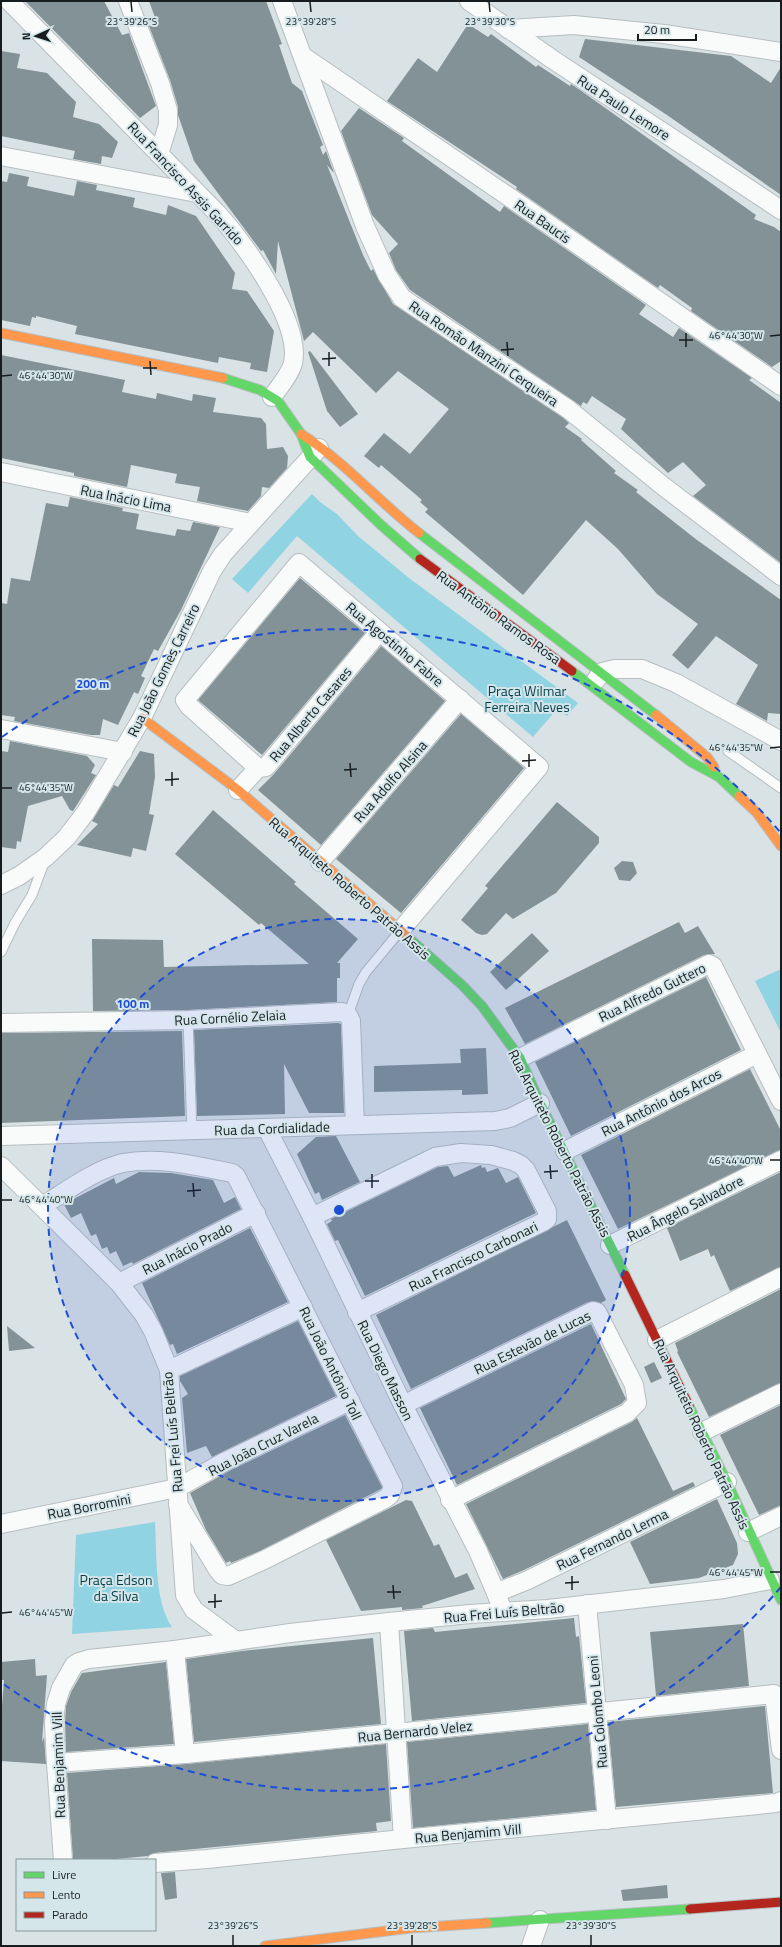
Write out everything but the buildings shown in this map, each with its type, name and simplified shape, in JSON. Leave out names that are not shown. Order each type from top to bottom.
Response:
[{"type":"street","name":"Rua Francisco Assis Garrido","points":[[8,1],[233,230],[250,252],[285,315],[294,349],[293,362],[290,370],[275,399]]},
{"type":"street","points":[[128,1],[160,83],[168,110],[168,125],[159,154]]},
{"type":"street","name":"Rua Romão Manzini Cerqueira","points":[[282,1],[304,57],[365,226],[387,275],[402,298],[568,409],[663,486],[781,576]]},
{"type":"street","name":"Rua Paulo Lemore","points":[[470,1],[508,29],[781,210]]},
{"type":"street","points":[[508,29],[574,25],[664,34],[781,52]]},
{"type":"street","name":"Rua Baucis","points":[[304,57],[780,383]]},
{"type":"street","points":[[1,156],[197,193]]},
{"type":"street","points":[[1,333],[221,378],[245,384],[275,399]]},
{"type":"street","name":"Rua Antônio Ramos Rosa","points":[[275,399],[315,452],[381,525],[419,558],[597,678],[693,745],[707,757],[719,776],[757,812],[781,846]]},
{"type":"street","name":"Rua Antônio Ramos Rosa","points":[[301,434],[315,452],[482,583],[597,678],[672,748],[691,762],[719,776]]},
{"type":"street","name":"Rua João Gomes Carreiro","points":[[1,885],[19,876],[46,858],[67,837],[86,812],[142,718],[212,571],[223,554],[315,452]]},
{"type":"street","name":"Rua Inácio Lima","points":[[1,472],[251,523]]},
{"type":"street","name":"Rua Agostinho Fabre","points":[[258,768],[189,706],[186,700],[299,563],[539,767],[400,931]]},
{"type":"street","name":"Rua Alberto Casares","points":[[238,790],[258,768],[266,767],[379,632]]},
{"type":"street","points":[[597,678],[615,669],[642,669],[676,683],[780,739]]},
{"type":"street","name":"Rua Adolfo Alsina","points":[[320,862],[460,699]]},
{"type":"street","name":"Rua Arquiteto Roberto Patrão Assis","points":[[142,718],[238,790],[462,985],[482,1006],[520,1058],[540,1103],[727,1482],[748,1532],[781,1600]]},
{"type":"street","points":[[1,728],[123,752]]},
{"type":"street","name":"Rua Alfredo Guttero","points":[[520,1058],[709,964],[713,966],[781,1101]]},
{"type":"street","name":"Rua Cornélio Zelaia","points":[[1,1023],[188,1020],[338,1011],[348,1015]]},
{"type":"street","points":[[348,1015],[352,1021],[355,1125]]},
{"type":"street","name":"Rua Antônio dos Arcos","points":[[565,1151],[757,1054]]},
{"type":"street","name":"Rua da Cordialidade","points":[[1,1136],[495,1121],[510,1118],[540,1103]]},
{"type":"street","name":"Rua Diego Masson","points":[[267,1129],[312,1217],[450,1500],[478,1551],[503,1612]]},
{"type":"street","name":"Rua Francisco Carbonari","points":[[312,1217],[435,1157],[461,1153],[502,1157],[521,1165],[526,1170],[547,1211],[546,1219],[543,1222],[357,1312]]},
{"type":"street","name":"Rua Ângelo Salvadore","points":[[610,1245],[781,1160]]},
{"type":"street","name":"Rua João Antônio Toll","points":[[42,1206],[103,1170],[122,1163],[145,1161],[189,1164],[232,1173],[240,1180],[350,1401],[392,1481],[392,1491],[385,1499],[264,1560],[228,1576],[222,1575],[218,1570],[177,1496]]},
{"type":"street","name":"Rua Frei Luís Beltrão","points":[[1,1166],[119,1283],[144,1315],[153,1331],[169,1370],[185,1595],[194,1610],[236,1641]]},
{"type":"street","name":"Rua Inácio Prado","points":[[119,1283],[256,1213]]},
{"type":"street","points":[[657,1340],[781,1277]]},
{"type":"street","points":[[169,1370],[303,1307]]},
{"type":"street","name":"Rua Estevão de Lucas","points":[[403,1405],[593,1311],[597,1312],[634,1385],[637,1403],[627,1413],[450,1500]]},
{"type":"street","points":[[702,1432],[781,1393]]},
{"type":"street","name":"Rua João Cruz Varela","points":[[177,1496],[226,1461],[350,1401]]},
{"type":"street","name":"Rua Fernando Lerma","points":[[496,1592],[528,1580],[727,1482]]},
{"type":"street","name":"Rua Borromini","points":[[1,1524],[177,1496]]},
{"type":"street","points":[[748,1532],[781,1516]]},
{"type":"street","name":"Rua Frei Luís Beltrão","points":[[175,1650],[389,1622],[587,1604],[724,1589],[770,1580]]},
{"type":"street","name":"Rua Colombo Leoni","points":[[587,1604],[607,1820]]},
{"type":"street","points":[[389,1622],[403,1839]]},
{"type":"street","points":[[175,1650],[185,1754]]},
{"type":"street","name":"Rua Benjamim Vill","points":[[63,1859],[54,1723],[56,1704],[61,1688],[74,1666],[79,1662],[89,1659],[175,1650]]},
{"type":"street","name":"Rua Bernardo Velez","points":[[56,1764],[185,1754],[774,1694],[781,1750]]},
{"type":"street","name":"Rua Benjamim Vill","points":[[156,1863],[607,1820],[758,1805],[781,1801]]},
{"type":"street","points":[[265,1946],[411,1928],[781,1902]]},
{"type":"street","points":[[531,1946],[540,1920]]},
{"type":"lane","points":[[728,751],[781,788]]},
{"type":"lane","points":[[1,952],[15,923],[32,895],[46,858]]},
{"type":"lane","points":[[348,1015],[359,984],[366,972],[400,931]]},
{"type":"lane","points":[[188,1020],[192,1131]]},
{"type":"green space","name":"Praça Wilmar Ferreira Neves","points":[[312,494],[320,502],[337,514],[358,536],[409,578],[578,703],[567,716],[557,709],[533,737],[297,536],[248,593],[232,579]]},
{"type":"green space","points":[[781,969],[781,1033],[755,981]]},
{"type":"green space","name":"Praça Edson da Silva","points":[[155,1522],[159,1591],[166,1616],[172,1627],[72,1634],[76,1535]]},
{"type":"traffic: fast","points":[[223,378],[260,390],[278,401],[301,434],[310,457],[381,525],[420,559]]},
{"type":"traffic: fast","points":[[419,533],[656,715]]},
{"type":"traffic: fast","points":[[572,671],[691,762],[719,777],[739,796]]},
{"type":"traffic: fast","points":[[410,939],[462,985],[482,1006],[520,1058],[540,1103],[625,1275]]},
{"type":"traffic: fast","points":[[689,1406],[727,1482],[781,1600]]},
{"type":"traffic: fast","points":[[487,1923],[690,1909]]},
{"type":"traffic: slow","points":[[1,333],[223,378]]},
{"type":"traffic: slow","points":[[301,434],[332,456],[419,533]]},
{"type":"traffic: slow","points":[[656,715],[707,757],[714,767]]},
{"type":"traffic: slow","points":[[142,718],[238,790],[410,939]]},
{"type":"traffic: slow","points":[[739,796],[757,813],[781,846]]},
{"type":"traffic: slow","points":[[265,1946],[411,1928],[487,1923]]},
{"type":"traffic: jam","points":[[420,559],[572,671]]},
{"type":"traffic: jam","points":[[625,1275],[689,1406]]},
{"type":"traffic: jam","points":[[690,1909],[781,1902]]}]
